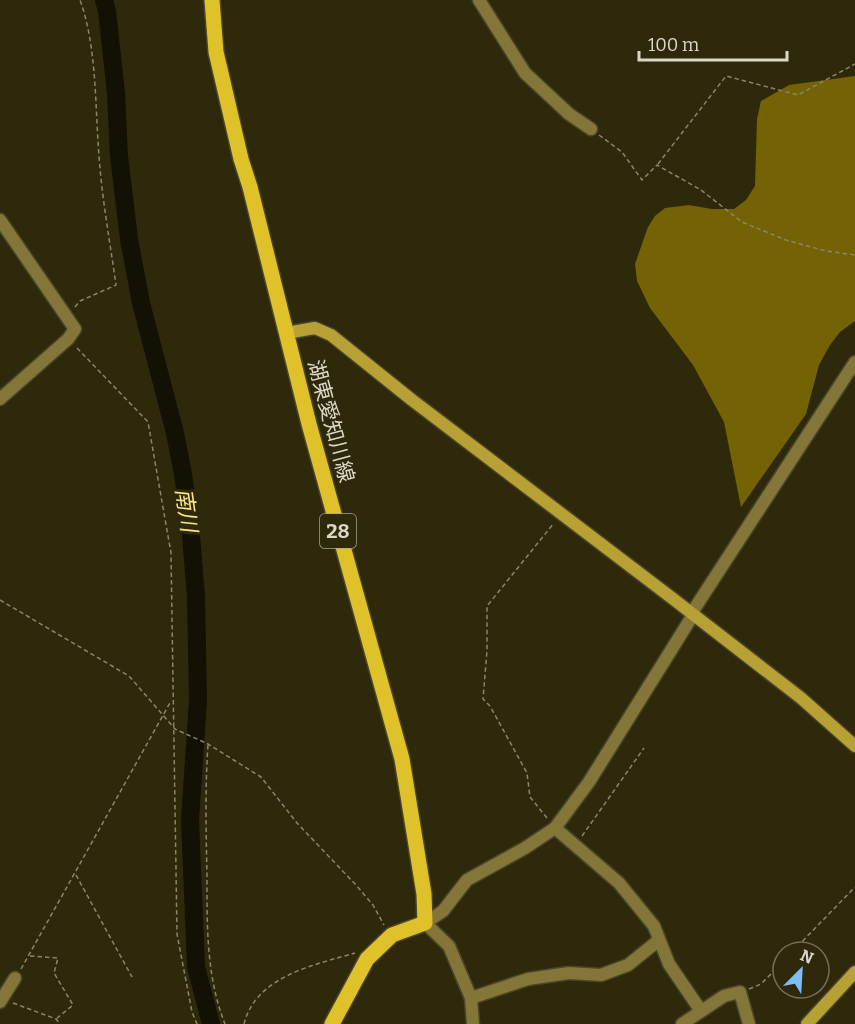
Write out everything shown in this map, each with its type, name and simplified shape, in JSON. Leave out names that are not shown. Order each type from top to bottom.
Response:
[{"type":"main road","name":"湖東愛知川線","points":[[212,0],[216,52],[241,159],[349,573],[402,759],[424,894],[425,923]]},
{"type":"main road","points":[[332,1024],[367,959],[392,935],[425,923]]},
{"type":"street","points":[[479,0],[525,73],[568,114],[591,129]]},
{"type":"street","points":[[0,220],[75,328],[68,339],[0,399]]},
{"type":"street","points":[[286,333],[315,328],[331,334],[411,400],[801,699],[855,746]]},
{"type":"street","points":[[473,1024],[471,998],[450,946],[425,923],[443,911],[467,880],[525,848],[555,828],[589,782],[692,614],[855,362]]},
{"type":"street","points":[[555,828],[619,883],[654,926],[669,964],[701,1011]]},
{"type":"street","points":[[471,998],[528,979],[569,973],[602,975],[628,965],[659,940]]},
{"type":"street","points":[[807,1024],[855,972]]},
{"type":"street","points":[[2,997],[15,978]]},
{"type":"street","points":[[682,1024],[723,996],[740,992],[749,1024]]},
{"type":"path","points":[[68,319],[80,300],[116,285],[101,177],[90,45],[86,18],[80,0]]},
{"type":"path","points":[[591,129],[622,152],[642,180],[657,165],[726,75],[798,95],[855,64]]},
{"type":"path","points":[[657,165],[701,190],[742,222],[786,240],[826,251],[855,255]]},
{"type":"path","points":[[68,339],[148,422],[171,553],[177,934],[192,1011],[197,1024]]},
{"type":"path","points":[[555,828],[530,797],[527,773],[490,706],[483,699],[487,651],[487,606],[561,513]]},
{"type":"path","points":[[0,600],[129,676],[175,729],[208,744],[261,777],[297,823],[373,905],[391,938],[392,935]]},
{"type":"path","points":[[15,978],[172,700]]},
{"type":"path","points":[[208,744],[205,787],[208,950],[218,1007],[225,1024]]},
{"type":"path","points":[[575,846],[644,748]]},
{"type":"path","points":[[75,874],[132,977]]},
{"type":"path","points":[[804,940],[855,887]]},
{"type":"path","points":[[244,1024],[256,1000],[275,981],[303,969],[355,953]]},
{"type":"path","points":[[29,956],[58,958],[54,973],[73,1005],[56,1019]]},
{"type":"path","points":[[740,992],[761,984],[771,974]]},
{"type":"path","points":[[2,997],[14,1004],[56,1019],[60,1024]]},
{"type":"shaded area","points":[[855,76],[855,321],[840,332],[830,345],[819,365],[806,414],[741,507],[724,422],[693,365],[650,308],[637,281],[635,264],[648,227],[655,216],[665,208],[689,205],[712,209],[734,209],[746,200],[755,186],[757,119],[761,101],[789,85]]},
{"type":"waterway","name":"南川","points":[[104,0],[116,93],[119,156],[129,239],[141,303],[175,433],[191,535],[196,597],[198,700],[190,820],[196,967],[211,1024]]}]
